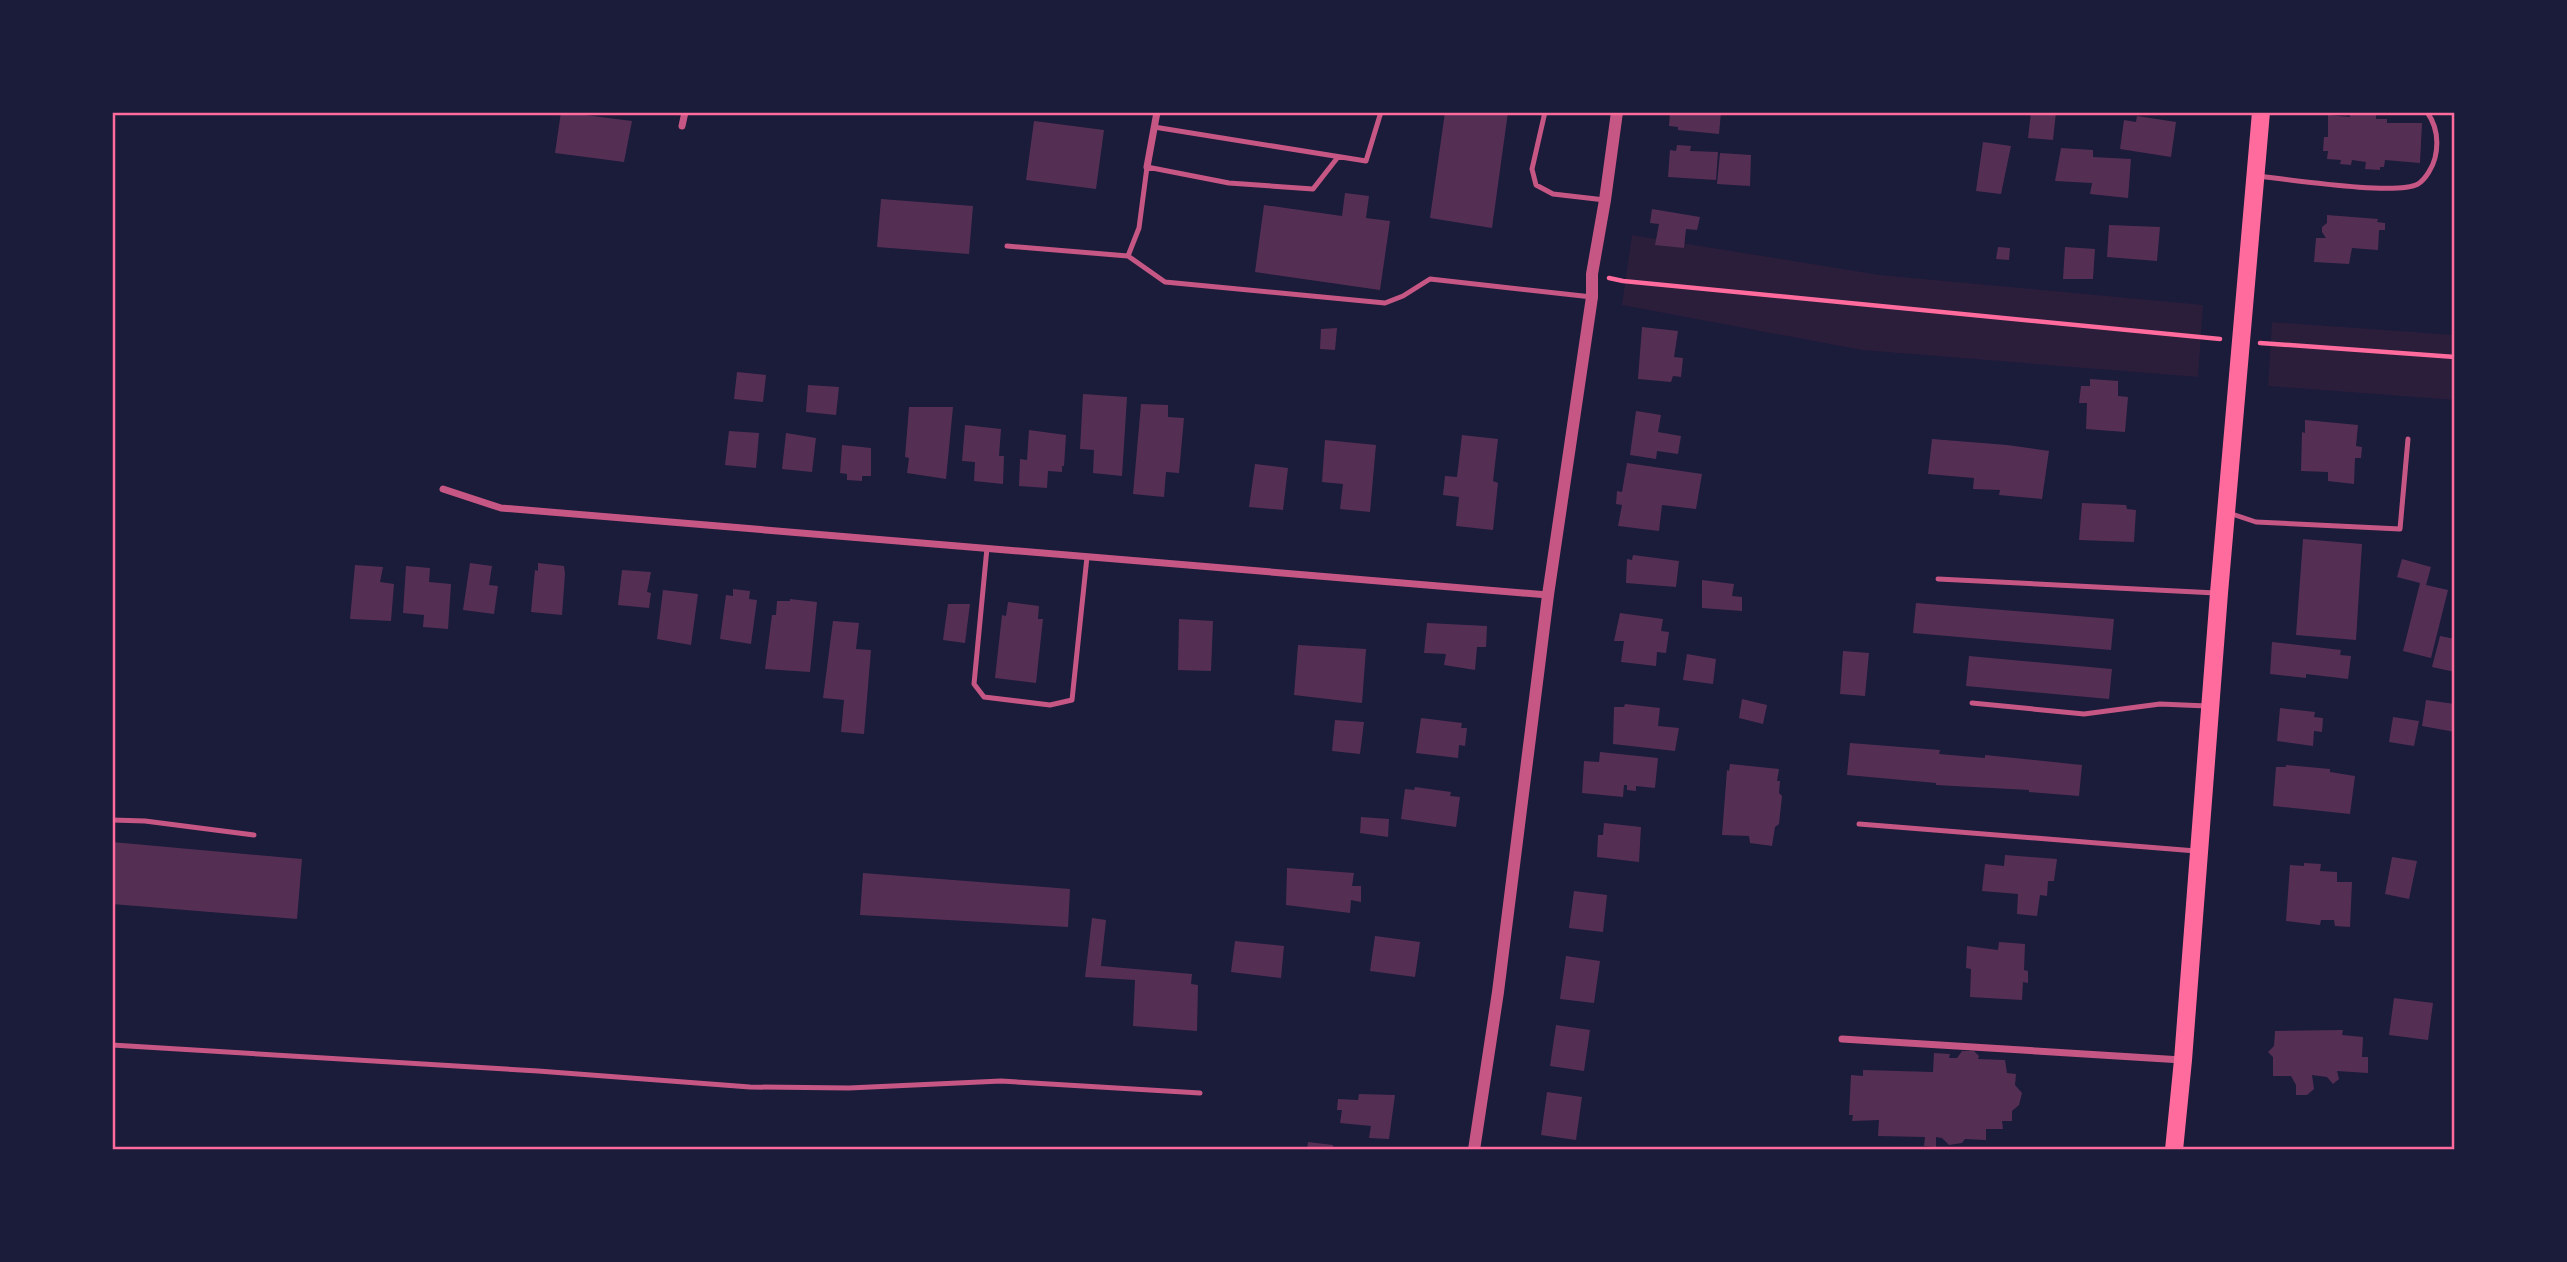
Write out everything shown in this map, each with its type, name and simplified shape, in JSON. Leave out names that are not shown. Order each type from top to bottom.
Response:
[{"type":"main road","points":[[2174,1150],[2219,593],[2257,176],[2260,112]]},
{"type":"street","points":[[682,126],[685,112]]},
{"type":"street","points":[[1147,167],[1157,112]]},
{"type":"street","points":[[1475,1150],[1498,992],[1548,595],[1617,112]]},
{"type":"street","points":[[443,489],[501,508],[1548,595]]},
{"type":"street","points":[[1842,1039],[2183,1060]]},
{"type":"lane","points":[[1154,127],[1366,161],[1381,112]]},
{"type":"lane","points":[[1545,112],[1532,169],[1536,185],[1553,194],[1605,200]]},
{"type":"lane","points":[[2257,176],[2388,189],[2418,184],[2433,166],[2438,144],[2434,122],[2427,112]]},
{"type":"lane","points":[[1128,256],[1139,228],[1147,167],[1229,183],[1313,189],[1338,156]]},
{"type":"lane","points":[[1007,246],[1128,256],[1166,282],[1385,303],[1403,296],[1430,279],[1591,297]]},
{"type":"lane","points":[[2227,512],[2256,522],[2400,529],[2408,439]]},
{"type":"lane","points":[[987,548],[974,684],[984,697],[1050,705],[1072,700],[1087,556]]},
{"type":"lane","points":[[1938,579],[2219,593]]},
{"type":"lane","points":[[1972,704],[2084,714],[2160,704],[2210,706]]},
{"type":"lane","points":[[112,820],[145,821],[254,835]]},
{"type":"lane","points":[[1859,824],[2199,851]]},
{"type":"lane","points":[[112,1045],[750,1087],[849,1088],[1001,1080],[1200,1093]]},
{"type":"path","points":[[1592,274],[1623,281],[2242,341],[2455,357]]},
{"type":"shaded area","points":[[1632,235],[1880,275],[2203,305],[2198,377],[1862,350],[1622,305]]},
{"type":"shaded area","points":[[2272,322],[2455,335],[2455,400],[2268,386]]},
{"type":"building","points":[[561,112],[632,121],[624,162],[555,153]]},
{"type":"building","points":[[1445,112],[1508,112],[1492,228],[1430,218]]},
{"type":"building","points":[[1670,112],[1721,112],[1719,134],[1678,130],[1678,127],[1669,126]]},
{"type":"building","points":[[2031,112],[2056,112],[2053,140],[2028,138]]},
{"type":"building","points":[[2376,112],[2376,119],[2387,119],[2387,123],[2422,123],[2420,163],[2385,160],[2384,167],[2380,167],[2380,170],[2365,169],[2366,162],[2352,160],[2351,165],[2340,164],[2341,160],[2327,159],[2328,151],[2323,151],[2324,137],[2328,137],[2328,115],[2350,117],[2350,113]]},
{"type":"building","points":[[2137,116],[2176,122],[2171,157],[2120,149],[2124,120],[2136,122]]},
{"type":"building","points":[[1034,121],[1104,130],[1096,189],[1026,180]]},
{"type":"building","points":[[1983,142],[2011,146],[2001,194],[1976,191]]},
{"type":"building","points":[[1677,145],[1691,146],[1690,151],[1718,152],[1716,180],[1668,177],[1670,150],[1676,151]]},
{"type":"building","points":[[2061,148],[2093,150],[2093,157],[2131,159],[2128,198],[2090,194],[2092,183],[2055,181]]},
{"type":"building","points":[[1720,153],[1751,155],[1750,186],[1717,184]]},
{"type":"building","points":[[1345,193],[1369,196],[1366,218],[1390,221],[1380,290],[1255,272],[1264,205],[1342,216]]},
{"type":"building","points":[[881,199],[973,206],[969,254],[877,247]]},
{"type":"building","points":[[1652,209],[1700,217],[1697,230],[1686,229],[1684,248],[1655,245],[1659,224],[1650,223]]},
{"type":"building","points":[[2327,215],[2378,219],[2377,222],[2385,223],[2385,230],[2379,230],[2378,250],[2352,248],[2349,264],[2314,262],[2316,238],[2326,238],[2322,227],[2327,223]]},
{"type":"building","points":[[2109,225],[2160,227],[2157,261],[2107,257]]},
{"type":"building","points":[[1998,247],[2010,248],[2009,260],[1996,259]]},
{"type":"building","points":[[2065,247],[2095,249],[2093,279],[2063,279]]},
{"type":"building","points":[[1642,327],[1678,331],[1674,357],[1683,358],[1681,377],[1673,376],[1671,382],[1638,379]]},
{"type":"building","points":[[1337,328],[1335,350],[1320,349],[1321,329]]},
{"type":"building","points":[[737,372],[766,375],[763,402],[734,399]]},
{"type":"building","points":[[2090,379],[2118,381],[2118,396],[2128,397],[2125,432],[2086,429],[2087,403],[2079,403],[2081,386],[2090,386]]},
{"type":"building","points":[[808,385],[839,387],[836,415],[806,412]]},
{"type":"building","points":[[1083,394],[1127,397],[1122,476],[1093,473],[1094,450],[1080,449]]},
{"type":"building","points":[[1141,404],[1168,405],[1168,417],[1184,418],[1179,473],[1166,472],[1164,497],[1133,494]]},
{"type":"building","points":[[909,407],[953,407],[946,479],[907,473],[909,458],[905,457]]},
{"type":"building","points":[[1636,411],[1661,415],[1658,432],[1681,436],[1678,454],[1657,451],[1656,459],[1630,455]]},
{"type":"building","points":[[2305,420],[2358,425],[2356,446],[2362,447],[2361,458],[2355,458],[2354,484],[2328,481],[2328,472],[2301,471]]},
{"type":"building","points":[[965,425],[1001,429],[999,456],[1004,456],[1003,484],[974,481],[975,462],[962,461]]},
{"type":"building","points":[[1029,430],[1066,435],[1062,472],[1048,471],[1047,488],[1019,486],[1020,459],[1027,460]]},
{"type":"building","points":[[729,431],[759,433],[756,468],[725,465]]},
{"type":"building","points":[[786,433],[816,438],[812,472],[782,469]]},
{"type":"building","points":[[1462,435],[1498,439],[1493,481],[1498,483],[1493,530],[1456,526],[1459,497],[1443,495],[1445,476],[1457,477]]},
{"type":"building","points":[[1932,439],[2049,451],[2042,499],[1999,495],[2000,490],[1973,489],[1974,478],[1928,474]]},
{"type":"building","points":[[1325,440],[1376,445],[1370,512],[1340,509],[1343,484],[1322,482]]},
{"type":"building","points":[[842,445],[871,448],[871,476],[862,476],[862,481],[847,480],[847,474],[840,473]]},
{"type":"building","points":[[1627,463],[1702,474],[1696,509],[1662,505],[1659,531],[1618,526],[1622,505],[1616,504],[1617,491],[1622,492]]},
{"type":"building","points":[[1255,464],[1288,468],[1283,510],[1249,507]]},
{"type":"building","points":[[2082,503],[2126,505],[2127,509],[2136,510],[2134,542],[2079,540]]},
{"type":"building","points":[[2303,539],[2362,544],[2356,640],[2296,635]]},
{"type":"building","points":[[1633,555],[1679,561],[1676,587],[1626,583],[1627,559],[1632,560]]},
{"type":"building","points":[[2402,559],[2431,567],[2426,585],[2448,590],[2431,658],[2403,651],[2420,583],[2397,577]]},
{"type":"building","points":[[470,563],[492,566],[489,585],[498,586],[494,614],[463,610]]},
{"type":"building","points":[[538,563],[564,566],[562,615],[531,612]]},
{"type":"building","points":[[355,565],[383,567],[380,582],[394,584],[391,621],[350,619]]},
{"type":"building","points":[[406,566],[430,568],[429,582],[451,584],[448,629],[423,627],[424,615],[403,613]]},
{"type":"building","points":[[622,570],[651,572],[647,592],[651,593],[649,608],[618,605]]},
{"type":"building","points":[[1702,580],[1734,584],[1732,596],[1742,597],[1742,611],[1702,608]]},
{"type":"building","points":[[733,589],[750,591],[749,599],[757,600],[751,644],[720,639],[726,595],[733,596]]},
{"type":"building","points":[[663,590],[698,594],[691,645],[657,639]]},
{"type":"building","points":[[790,599],[817,602],[810,672],[765,669],[772,615],[776,615],[777,601]]},
{"type":"building","points":[[1008,602],[1039,606],[1038,619],[1043,619],[1036,683],[995,678],[1002,615],[1006,616]]},
{"type":"building","points":[[1916,603],[2114,619],[2111,650],[1913,633]]},
{"type":"building","points":[[948,604],[970,604],[965,643],[943,640]]},
{"type":"building","points":[[1620,613],[1663,619],[1661,631],[1669,632],[1666,653],[1657,652],[1656,666],[1621,662],[1624,641],[1614,641]]},
{"type":"building","points":[[1179,619],[1213,621],[1211,671],[1178,670]]},
{"type":"building","points":[[833,621],[859,623],[856,649],[871,650],[864,734],[841,732],[844,700],[823,698]]},
{"type":"building","points":[[1427,623],[1487,626],[1486,647],[1477,647],[1475,670],[1444,665],[1446,654],[1424,653]]},
{"type":"building","points":[[2440,636],[2455,639],[2455,672],[2432,667]]},
{"type":"building","points":[[2272,642],[2341,650],[2340,655],[2351,656],[2348,679],[2306,674],[2306,678],[2270,674]]},
{"type":"building","points":[[1298,645],[1366,649],[1362,703],[1294,695]]},
{"type":"building","points":[[1843,651],[1869,653],[1865,696],[1840,694]]},
{"type":"building","points":[[1687,654],[1716,659],[1713,684],[1683,680]]},
{"type":"building","points":[[1969,656],[2112,669],[2109,699],[1966,686]]},
{"type":"building","points":[[1742,699],[1767,705],[1763,724],[1739,718]]},
{"type":"building","points":[[2426,700],[2455,704],[2455,732],[2422,726]]},
{"type":"building","points":[[1625,704],[1660,708],[1658,726],[1679,728],[1675,751],[1613,744],[1614,707],[1624,707]]},
{"type":"building","points":[[2280,708],[2315,712],[2314,717],[2323,718],[2322,732],[2314,731],[2313,746],[2277,741]]},
{"type":"building","points":[[2393,717],[2419,721],[2414,746],[2389,742]]},
{"type":"building","points":[[1421,718],[1462,723],[1461,728],[1467,728],[1465,746],[1459,745],[1458,758],[1416,753]]},
{"type":"building","points":[[1335,720],[1364,722],[1360,754],[1332,751]]},
{"type":"building","points":[[1850,743],[1940,750],[1939,754],[1985,758],[1985,755],[2082,765],[2079,796],[1847,775]]},
{"type":"building","points":[[1600,752],[1658,758],[1655,788],[1636,786],[1636,791],[1627,790],[1627,785],[1624,785],[1623,797],[1582,793],[1584,761],[1599,762]]},
{"type":"building","points":[[1730,764],[1779,769],[1777,781],[1780,781],[1779,793],[1782,796],[1779,824],[1775,827],[1772,846],[1750,843],[1749,836],[1722,835],[1727,770],[1729,771]]},
{"type":"building","points":[[2286,765],[2330,769],[2330,772],[2355,776],[2350,814],[2273,806],[2276,767]]},
{"type":"building","points":[[1415,787],[1451,792],[1450,796],[1460,797],[1456,827],[1401,819],[1405,789],[1414,790]]},
{"type":"building","points":[[1361,817],[1389,819],[1388,837],[1360,833]]},
{"type":"building","points":[[1604,823],[1641,827],[1639,862],[1597,857],[1598,835],[1603,835]]},
{"type":"building","points":[[112,842],[302,859],[297,919],[112,904]]},
{"type":"building","points":[[2005,855],[2057,859],[2054,881],[2048,881],[2047,896],[2040,895],[2037,916],[2017,914],[2018,894],[1982,891],[1985,864],[2004,866]]},
{"type":"building","points":[[2392,857],[2417,861],[2409,899],[2385,894]]},
{"type":"building","points":[[2304,863],[2321,864],[2320,871],[2337,872],[2337,882],[2352,882],[2350,927],[2335,926],[2334,920],[2321,920],[2320,925],[2286,921],[2290,865],[2304,866]]},
{"type":"building","points":[[1287,868],[1354,873],[1352,886],[1361,886],[1361,902],[1351,900],[1350,913],[1286,905]]},
{"type":"building","points":[[863,873],[1070,889],[1068,927],[860,915]]},
{"type":"building","points":[[1574,891],[1607,895],[1603,932],[1569,928]]},
{"type":"building","points":[[1092,918],[1106,920],[1101,966],[1192,974],[1191,984],[1198,985],[1197,1031],[1133,1026],[1135,980],[1085,977]]},
{"type":"building","points":[[1375,936],[1420,942],[1415,977],[1370,971]]},
{"type":"building","points":[[1235,941],[1284,946],[1281,978],[1231,972]]},
{"type":"building","points":[[1999,942],[2025,944],[2024,970],[2028,971],[2028,983],[2023,982],[2022,1000],[1970,997],[1971,969],[1966,968],[1967,946],[1998,950]]},
{"type":"building","points":[[1566,956],[1600,961],[1594,1003],[1560,999]]},
{"type":"building","points":[[2394,998],[2433,1003],[2428,1040],[2389,1035]]},
{"type":"building","points":[[1556,1025],[1590,1030],[1584,1071],[1550,1066]]},
{"type":"building","points":[[2343,1030],[2342,1035],[2363,1037],[2362,1057],[2368,1057],[2368,1073],[2337,1071],[2339,1079],[2333,1084],[2327,1077],[2312,1075],[2314,1089],[2307,1095],[2296,1095],[2296,1085],[2291,1076],[2273,1076],[2273,1057],[2268,1052],[2274,1046],[2275,1031]]},
{"type":"building","points":[[1962,1051],[1974,1051],[1979,1056],[1978,1059],[2005,1060],[2007,1073],[2016,1074],[2015,1085],[2022,1093],[2019,1105],[2012,1111],[2012,1121],[2002,1121],[2003,1129],[1986,1129],[1986,1140],[1965,1139],[1962,1143],[1949,1145],[1942,1138],[1936,1137],[1936,1147],[1924,1146],[1925,1137],[1878,1136],[1879,1120],[1852,1121],[1853,1115],[1849,1115],[1851,1075],[1863,1076],[1863,1070],[1933,1072],[1934,1053],[1950,1054],[1949,1058],[1957,1058]]},
{"type":"building","points":[[1547,1092],[1582,1097],[1576,1140],[1541,1135]]},
{"type":"building","points":[[1359,1094],[1395,1095],[1389,1139],[1369,1138],[1371,1126],[1340,1123],[1342,1110],[1337,1110],[1338,1099],[1358,1100]]},
{"type":"building","points":[[1308,1142],[1333,1145],[1333,1150],[1307,1150]]}]
